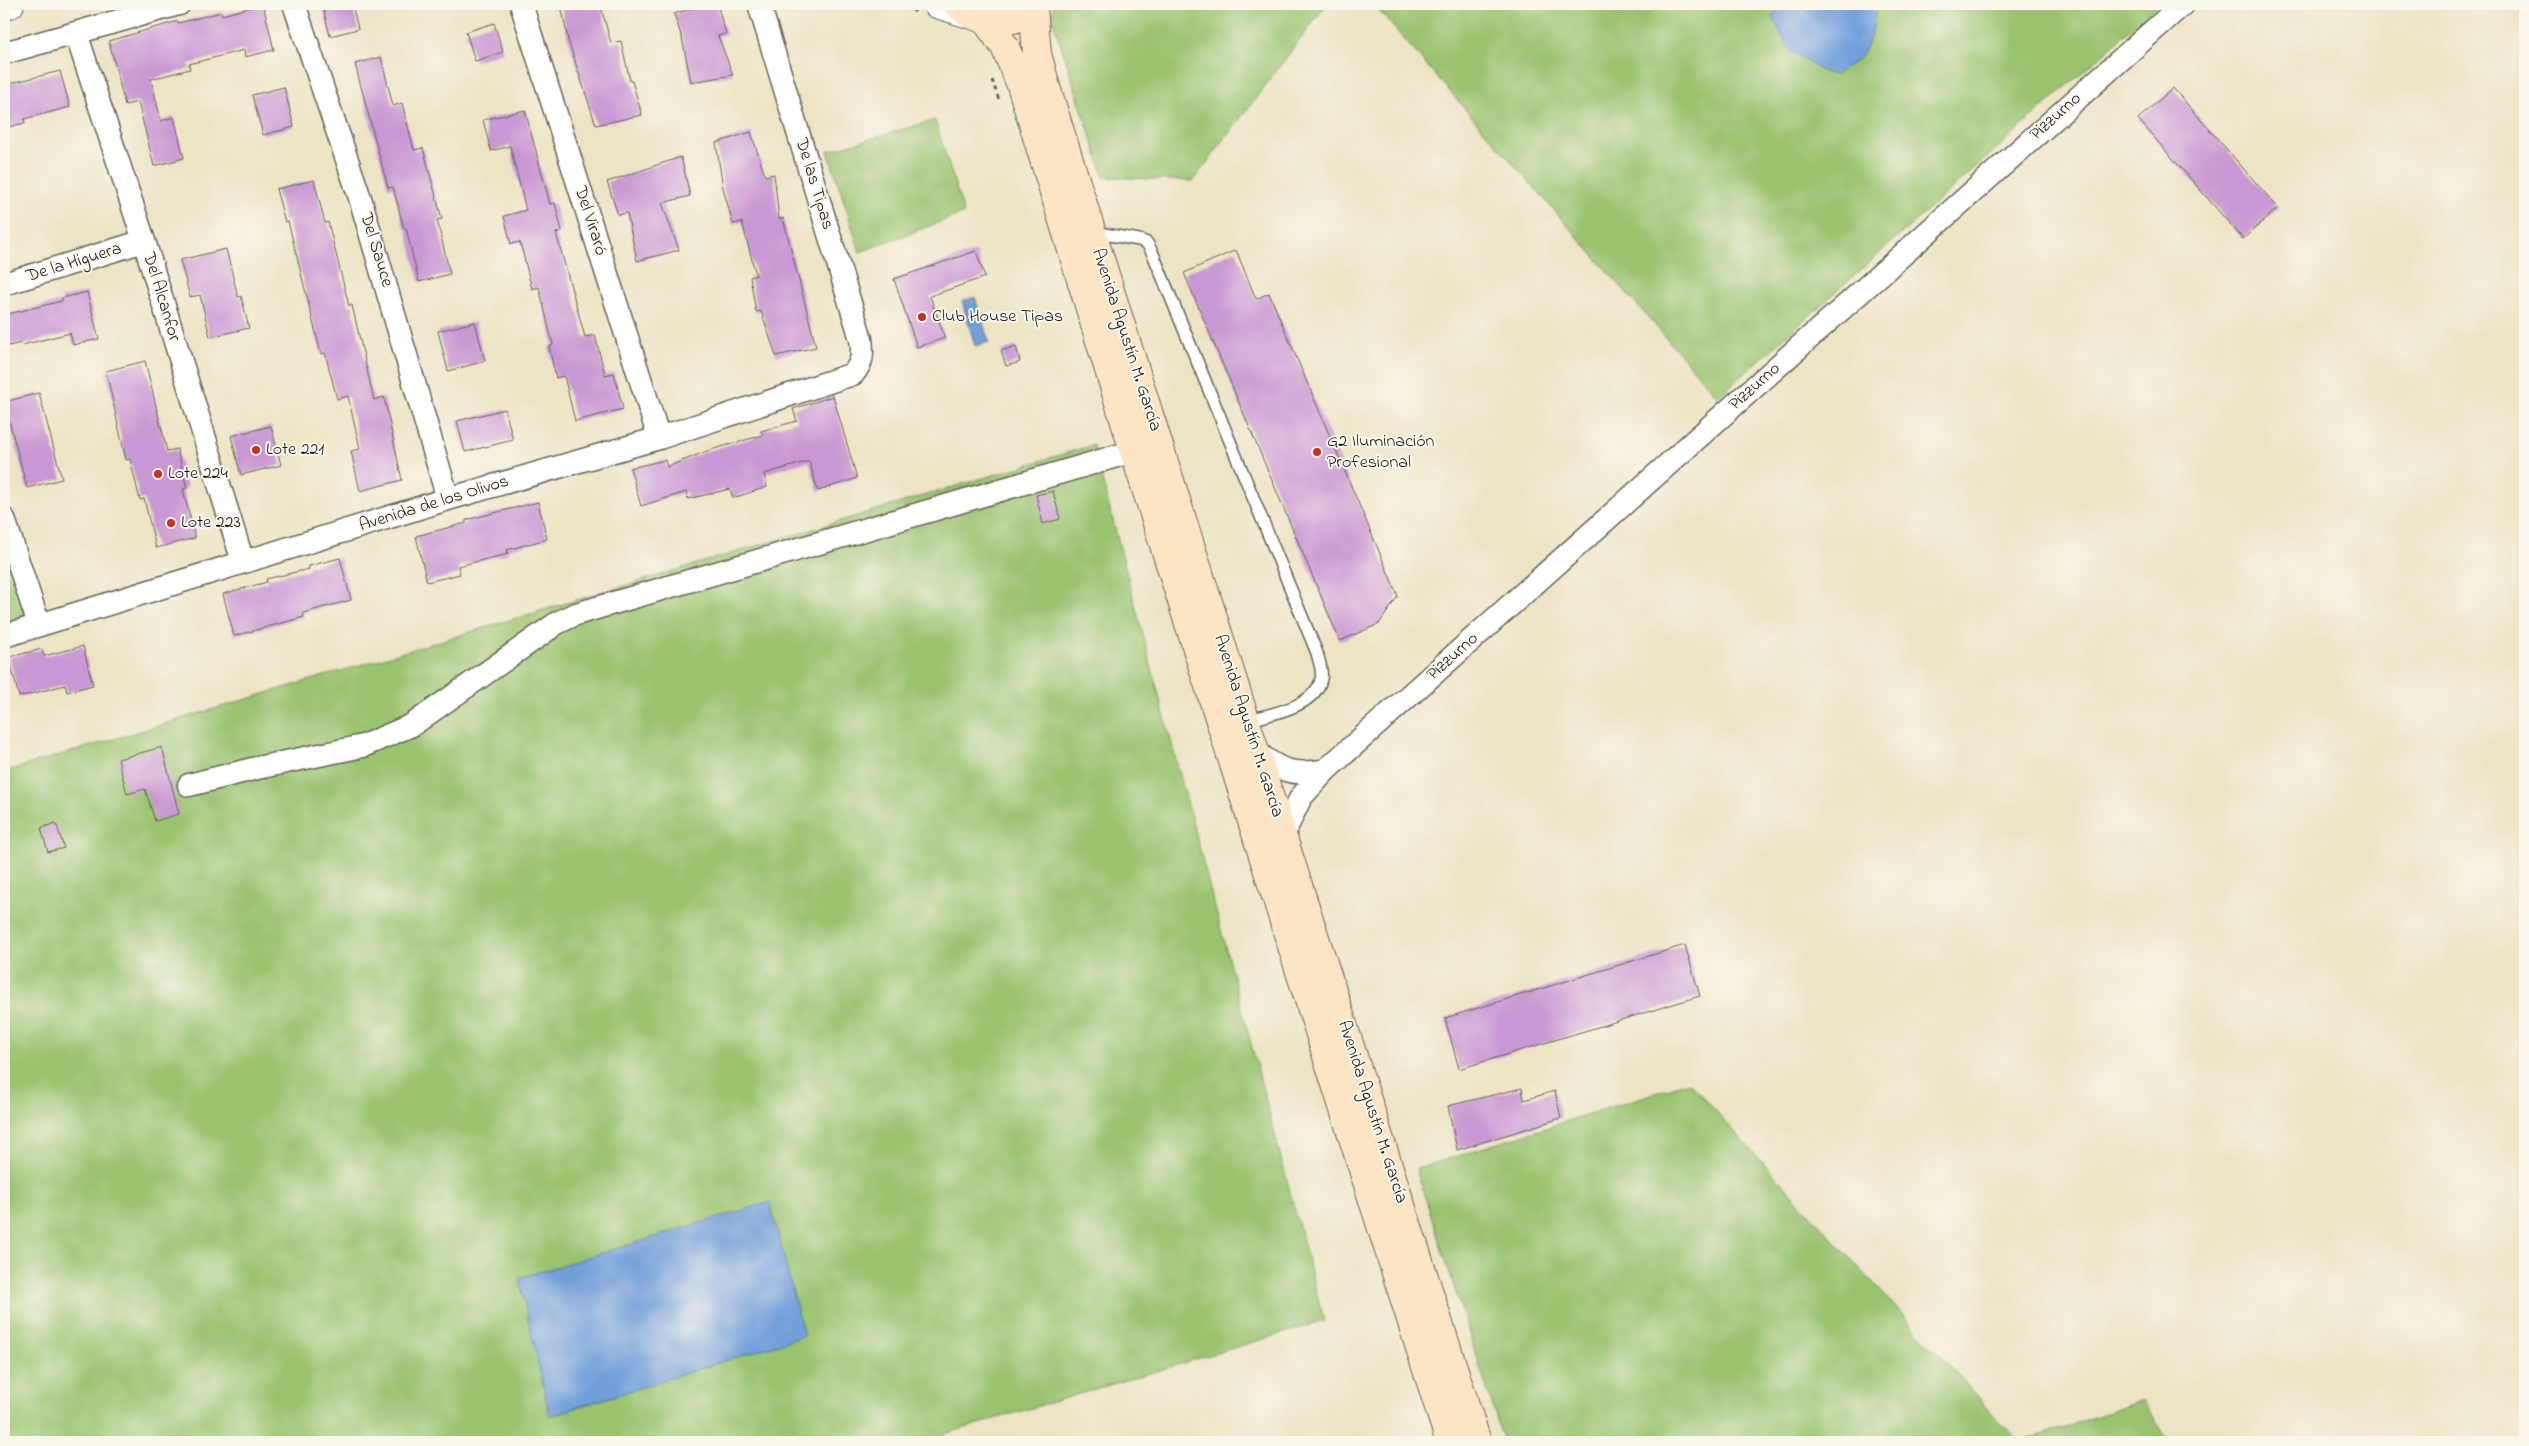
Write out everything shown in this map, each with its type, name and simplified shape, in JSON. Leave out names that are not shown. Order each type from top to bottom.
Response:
[{"type":"main road","points":[[972,13],[1003,22],[1019,17],[1034,5]]},
{"type":"main road","name":"Avenida Agustín M. García","points":[[1034,5],[1037,53],[1092,232],[1246,721],[1477,1442]]},
{"type":"main road","name":"Avenida Agustín M. García","points":[[972,13],[1005,47],[1021,85],[1134,451],[1450,1442]]},
{"type":"street","points":[[4,6],[10,4]]},
{"type":"street","points":[[4,53],[179,4]]},
{"type":"street","name":"Del Sauce","points":[[294,4],[360,198],[448,499]]},
{"type":"street","name":"Del Viraró","points":[[521,4],[659,438]]},
{"type":"street","name":"De las Tipas","points":[[759,4],[861,339],[863,353],[861,365]]},
{"type":"street","points":[[937,4],[972,13]]},
{"type":"street","name":"Pizzurno","points":[[1283,834],[1301,797],[1326,770],[2183,4]]},
{"type":"street","name":"Del Alcanfor","points":[[76,33],[144,241],[243,562]]},
{"type":"street","name":"De la Higuera","points":[[4,284],[144,241]]},
{"type":"street","name":"Avenida de los Olivos","points":[[4,636],[448,499],[659,438],[842,379],[853,374],[861,365]]},
{"type":"street","points":[[189,785],[257,768],[364,746],[386,738],[412,725],[557,622],[576,614],[1134,451]]},
{"type":"street","points":[[4,520],[9,555],[39,625]]},
{"type":"street","points":[[1256,751],[1272,764],[1287,772],[1300,774],[1326,770]]},
{"type":"lane","points":[[1092,232],[1139,240],[1147,243],[1153,254],[1317,653],[1321,679],[1316,690],[1307,699],[1293,706],[1246,721]]},
{"type":"green space","points":[[1054,4],[1327,4],[1193,181],[1104,177],[1052,18]]},
{"type":"green space","points":[[1373,4],[2159,4],[1718,397]]},
{"type":"green space","points":[[935,120],[964,213],[860,252],[828,151]]},
{"type":"green space","points":[[1093,445],[1324,1321],[918,1442],[4,1442],[4,772]]},
{"type":"green space","points":[[14,554],[39,625],[4,636],[4,557]]},
{"type":"green space","points":[[1689,1082],[2019,1442],[1504,1442],[1416,1169]]},
{"type":"green space","points":[[2143,1400],[2169,1442],[2021,1442]]},
{"type":"water","points":[[1780,4],[1876,4],[1875,17],[1868,44],[1859,58],[1836,75],[1823,72],[1790,51],[1772,16]]},
{"type":"water","points":[[975,297],[989,342],[975,346],[962,301]]},
{"type":"water","points":[[770,1202],[804,1336],[550,1416],[519,1278]]},
{"type":"building","points":[[263,4],[274,50],[245,57],[244,50],[189,64],[190,69],[151,79],[161,121],[174,117],[184,158],[154,166],[138,102],[125,105],[109,41],[178,21],[178,23],[221,12],[222,15]]},
{"type":"building","points":[[322,4],[352,4],[358,29],[330,36]]},
{"type":"building","points":[[600,4],[611,43],[621,41],[630,81],[632,81],[642,115],[596,125],[568,40],[561,5]]},
{"type":"building","points":[[706,4],[717,4],[726,34],[718,36],[733,75],[691,82],[682,38],[674,14]]},
{"type":"building","points":[[494,23],[503,52],[475,61],[466,32]]},
{"type":"building","points":[[381,57],[393,106],[402,103],[414,150],[423,148],[442,219],[437,220],[450,274],[419,282],[406,228],[404,229],[393,187],[388,188],[355,64]]},
{"type":"building","points":[[60,71],[70,107],[24,119],[25,123],[4,128],[4,85]]},
{"type":"building","points":[[284,87],[294,127],[263,135],[252,95]]},
{"type":"building","points":[[2173,88],[2278,208],[2243,239],[2138,119]]},
{"type":"building","points":[[525,110],[550,204],[555,203],[562,231],[556,233],[585,337],[595,335],[605,375],[614,373],[623,409],[575,421],[564,376],[556,378],[549,347],[553,345],[539,287],[532,289],[520,242],[511,244],[504,216],[526,210],[510,146],[491,151],[483,120]]},
{"type":"building","points":[[751,132],[765,176],[774,174],[779,219],[783,218],[816,347],[776,356],[761,311],[756,312],[750,277],[756,275],[742,222],[733,224],[723,188],[716,143]]},
{"type":"building","points":[[681,157],[690,196],[662,203],[679,250],[637,261],[627,213],[618,215],[607,182]]},
{"type":"building","points":[[314,180],[325,223],[328,222],[349,306],[352,305],[374,400],[384,397],[402,480],[360,491],[351,451],[360,449],[348,396],[337,399],[325,353],[321,354],[288,221],[285,222],[276,189]]},
{"type":"building","points":[[226,249],[238,297],[241,296],[249,328],[210,337],[200,295],[190,297],[180,260]]},
{"type":"building","name":"G2 Iluminación Profesional","points":[[1236,250],[1256,299],[1269,293],[1398,596],[1379,624],[1340,641],[1184,273]]},
{"type":"building","name":"Club House Tipas","points":[[976,251],[985,277],[930,296],[945,338],[917,347],[894,279]]},
{"type":"building","points":[[87,292],[99,339],[73,345],[70,333],[22,345],[21,343],[4,347],[4,315],[62,301],[62,298]]},
{"type":"building","points":[[475,322],[485,361],[448,371],[438,331]]},
{"type":"building","points":[[1016,346],[1020,362],[1006,366],[1001,351]]},
{"type":"building","points":[[145,361],[167,451],[177,449],[187,488],[183,489],[195,538],[156,548],[144,499],[140,500],[130,459],[126,460],[106,371]]},
{"type":"building","points":[[39,393],[62,479],[27,488],[4,402]]},
{"type":"building","points":[[833,396],[857,478],[818,491],[809,461],[764,474],[767,487],[733,498],[730,489],[688,499],[686,492],[641,506],[630,468],[665,460],[667,467],[707,451],[763,435],[761,431],[797,421],[793,409]]},
{"type":"building","points":[[505,409],[513,440],[465,452],[457,421]]},
{"type":"building","name":"Lote 221","points":[[271,426],[281,465],[241,475],[231,436]]},
{"type":"building","points":[[1053,491],[1060,519],[1043,524],[1036,495]]},
{"type":"building","points":[[538,502],[547,539],[507,550],[508,554],[458,566],[460,574],[427,582],[416,536],[466,523],[466,520]]},
{"type":"building","points":[[340,558],[351,600],[303,613],[304,617],[234,636],[223,594],[267,582],[266,579],[309,569],[309,566]]},
{"type":"building","points":[[83,646],[93,685],[67,692],[65,685],[19,697],[9,657],[42,649],[44,656]]},
{"type":"building","points":[[162,747],[179,814],[155,821],[145,789],[127,794],[118,759]]},
{"type":"building","points":[[56,823],[64,848],[48,852],[41,828]]},
{"type":"building","points":[[1685,945],[1700,996],[1459,1069],[1445,1018]]},
{"type":"building","points":[[1522,1088],[1524,1100],[1555,1091],[1561,1118],[1457,1150],[1448,1106]]},
{"type":"place","name":"Club House Tipas","points":[[922,317]]},
{"type":"place","name":"Lote 221","points":[[256,450]]},
{"type":"place","name":"G2 Iluminación Profesional","points":[[1317,452]]},
{"type":"place","name":"Lote 224","points":[[158,474]]},
{"type":"place","name":"Lote 223","points":[[171,523]]}]
